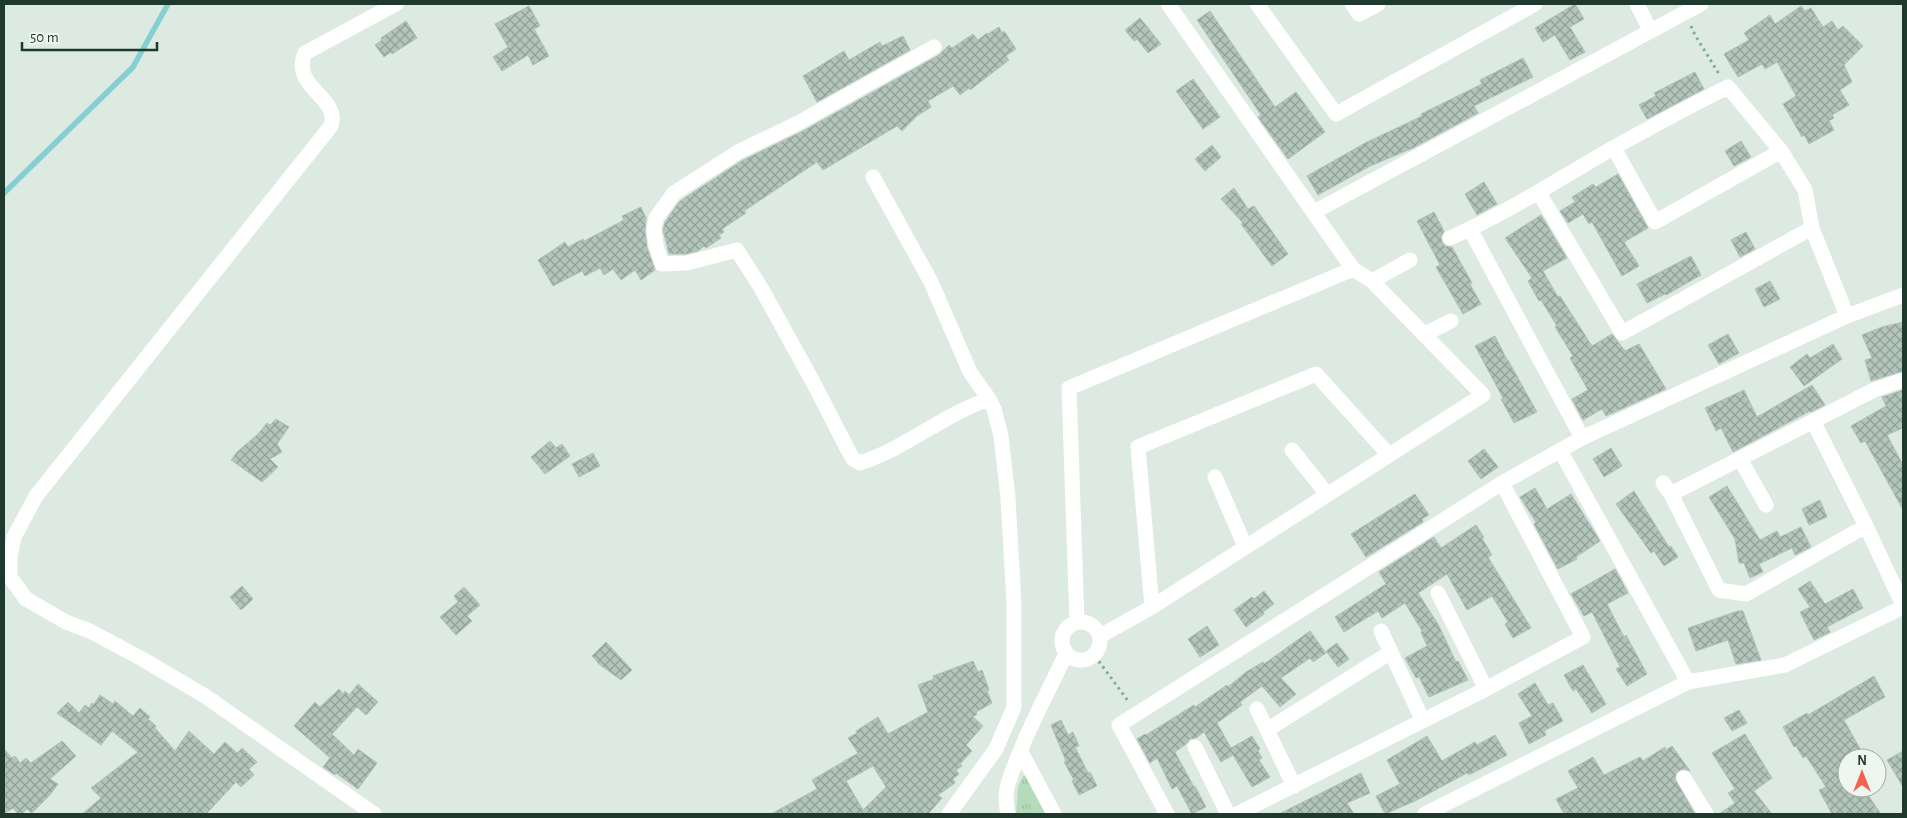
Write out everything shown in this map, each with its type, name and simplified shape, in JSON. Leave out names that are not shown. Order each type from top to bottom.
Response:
[{"type":"street","points":[[374,814],[204,696],[144,660],[90,631],[66,622],[26,598],[10,577],[10,557],[14,537],[36,496],[331,126],[333,120],[331,109],[303,75],[302,60],[306,53],[396,4]]},
{"type":"street","points":[[1100,636],[1152,607],[1483,395],[1372,281],[1353,269],[1168,4]]},
{"type":"street","points":[[1257,4],[1336,114],[1535,4]]},
{"type":"street","points":[[1352,4],[1359,14],[1378,4]]},
{"type":"street","points":[[1637,4],[1650,30]]},
{"type":"street","points":[[1314,212],[1701,4]]},
{"type":"street","points":[[934,47],[798,123],[738,152],[674,193],[656,218],[654,230],[656,246],[662,264],[687,263],[737,250],[761,288],[853,459],[860,463],[881,456],[954,414],[989,400]]},
{"type":"street","points":[[1450,238],[1539,193],[1614,148],[1728,88],[1781,151],[1804,190],[1812,228],[1847,316]]},
{"type":"street","points":[[1614,148],[1655,222],[1781,151]]},
{"type":"street","points":[[873,177],[931,282],[970,372],[994,409],[1001,436],[1008,498],[1015,620],[1014,707],[996,749],[949,814]]},
{"type":"street","points":[[1539,193],[1622,333],[1812,228]]},
{"type":"street","points":[[1470,229],[1582,438]]},
{"type":"street","points":[[1372,281],[1410,260]]},
{"type":"street","points":[[1077,622],[1069,388],[1353,269]]},
{"type":"street","points":[[1167,814],[1119,725],[1549,455],[1847,316],[1903,295]]},
{"type":"street","points":[[1424,334],[1451,321]]},
{"type":"street","points":[[1152,607],[1138,447],[1316,374],[1389,455]]},
{"type":"street","points":[[1866,526],[1746,594],[1719,590],[1667,488],[1740,459],[1874,390],[1903,380]]},
{"type":"street","points":[[1425,814],[1688,682],[1785,665],[1903,606],[1866,526],[1813,421]]},
{"type":"street","points":[[1292,450],[1327,494]]},
{"type":"street","points":[[1560,450],[1688,682]]},
{"type":"street","points":[[1740,459],[1766,505]]},
{"type":"street","points":[[1215,477],[1245,546]]},
{"type":"street","points":[[1237,814],[1583,638],[1502,483]]},
{"type":"street","points":[[1438,592],[1486,689]]},
{"type":"street","points":[[1077,622],[1087,623],[1095,628],[1100,636],[1100,647],[1095,656],[1086,661],[1075,660],[1066,654],[1062,645],[1063,635],[1068,627],[1077,622]]},
{"type":"street","points":[[1381,631],[1423,720]]},
{"type":"street","points":[[1266,730],[1391,652]]},
{"type":"street","points":[[1008,814],[1006,806],[1008,786],[1020,752],[1066,654]]},
{"type":"street","points":[[1257,709],[1294,786]]},
{"type":"street","points":[[1195,748],[1228,814]]},
{"type":"street","points":[[1020,752],[1054,814]]},
{"type":"street","points":[[1684,778],[1706,814]]},
{"type":"path","points":[[1687,11],[1694,35],[1728,88]]},
{"type":"path","points":[[1095,656],[1137,713]]},
{"type":"green space","points":[[1028,775],[1050,814],[1016,814],[1018,787],[1023,776]]},
{"type":"building","points":[[1575,4],[1584,19],[1570,27],[1585,52],[1570,60],[1555,35],[1543,42],[1535,28]]},
{"type":"building","points":[[529,6],[540,26],[534,29],[549,56],[533,65],[528,55],[502,71],[493,57],[508,47],[495,24]]},
{"type":"building","points":[[1801,6],[1805,11],[1811,8],[1823,27],[1832,21],[1838,30],[1843,26],[1863,46],[1844,65],[1852,82],[1840,90],[1849,105],[1832,115],[1834,118],[1829,121],[1834,130],[1809,144],[1804,135],[1802,137],[1783,104],[1796,96],[1777,62],[1765,69],[1762,64],[1738,77],[1724,54],[1749,40],[1744,33],[1770,15],[1775,24]]},
{"type":"building","points":[[1210,11],[1275,107],[1296,92],[1325,132],[1288,159],[1258,117],[1261,115],[1197,20]]},
{"type":"building","points":[[1140,18],[1161,44],[1148,53],[1137,39],[1134,41],[1125,30]]},
{"type":"building","points":[[406,21],[417,38],[384,57],[375,45],[382,40],[381,38]]},
{"type":"building","points":[[999,27],[1002,33],[1004,31],[1016,49],[1006,56],[1009,60],[970,90],[969,88],[960,95],[953,86],[928,101],[931,107],[917,116],[902,131],[897,126],[823,170],[817,162],[744,211],[746,213],[722,229],[724,232],[719,235],[721,238],[706,248],[704,246],[698,251],[686,254],[669,254],[663,230],[665,222],[679,202],[686,197],[743,160],[803,131],[939,55],[949,45],[952,48],[973,34],[978,40]]},
{"type":"building","points":[[903,36],[910,50],[817,102],[803,76],[844,51],[849,60],[880,42],[882,46]]},
{"type":"building","points":[[1523,58],[1533,77],[1474,106],[1478,113],[1413,148],[1370,166],[1318,195],[1307,176],[1365,143],[1422,116],[1421,114],[1482,84],[1480,80]]},
{"type":"building","points":[[1695,72],[1704,89],[1647,119],[1639,105],[1656,96],[1654,93]]},
{"type":"building","points":[[1193,79],[1220,117],[1203,129],[1176,91]]},
{"type":"building","points":[[1741,141],[1751,157],[1734,166],[1725,151]]},
{"type":"building","points":[[1212,145],[1221,157],[1205,171],[1195,159]]},
{"type":"building","points":[[1618,174],[1648,228],[1624,242],[1639,266],[1622,276],[1592,222],[1589,224],[1583,214],[1568,223],[1560,211],[1575,202],[1572,197],[1593,184],[1596,187]]},
{"type":"building","points":[[1484,182],[1497,204],[1477,215],[1465,194]]},
{"type":"building","points":[[1234,188],[1248,209],[1254,206],[1288,254],[1272,266],[1241,224],[1243,223],[1221,199]]},
{"type":"building","points":[[641,207],[646,218],[647,247],[655,270],[641,280],[635,270],[621,280],[613,269],[604,275],[600,268],[585,276],[582,271],[553,286],[538,260],[565,242],[568,247],[583,239],[584,241],[624,220],[622,216]]},
{"type":"building","points":[[1434,212],[1444,231],[1441,237],[1442,242],[1445,246],[1452,247],[1472,283],[1470,284],[1481,304],[1463,314],[1436,267],[1440,265],[1417,221]]},
{"type":"building","points":[[1541,215],[1567,258],[1543,271],[1558,297],[1560,296],[1592,346],[1612,334],[1625,351],[1639,344],[1666,389],[1606,416],[1602,409],[1583,420],[1572,399],[1588,390],[1570,358],[1573,356],[1555,327],[1557,326],[1541,300],[1539,301],[1528,281],[1532,278],[1505,238]]},
{"type":"building","points":[[1746,232],[1755,249],[1740,257],[1731,240]]},
{"type":"building","points":[[1691,256],[1701,275],[1666,295],[1647,303],[1637,284]]},
{"type":"building","points":[[1770,281],[1780,299],[1764,307],[1755,289]]},
{"type":"building","points":[[1903,322],[1903,371],[1871,381],[1865,360],[1872,358],[1862,335],[1882,327]]},
{"type":"building","points":[[1728,334],[1739,353],[1719,364],[1708,345]]},
{"type":"building","points":[[1495,336],[1537,412],[1514,423],[1475,346]]},
{"type":"building","points":[[1833,344],[1842,359],[1804,386],[1790,367],[1807,354],[1810,358]]},
{"type":"building","points":[[1812,385],[1825,405],[1733,452],[1721,428],[1716,431],[1705,408],[1744,390],[1757,417]]},
{"type":"building","points":[[1903,390],[1903,428],[1887,435],[1903,465],[1903,510],[1865,441],[1861,443],[1851,426],[1886,406],[1882,397]]},
{"type":"building","points":[[276,419],[289,427],[277,444],[282,452],[270,459],[278,467],[262,482],[231,460],[267,423],[270,425]]},
{"type":"building","points":[[550,441],[556,448],[562,444],[570,456],[545,474],[531,457]]},
{"type":"building","points":[[1611,448],[1622,466],[1604,477],[1593,459]]},
{"type":"building","points":[[1484,449],[1498,467],[1481,479],[1468,461]]},
{"type":"building","points":[[593,453],[600,466],[579,477],[572,464]]},
{"type":"building","points":[[1727,486],[1760,540],[1777,531],[1780,537],[1801,527],[1811,547],[1795,555],[1792,548],[1759,564],[1763,572],[1750,578],[1744,563],[1739,563],[1735,539],[1709,497]]},
{"type":"building","points":[[1535,488],[1547,509],[1571,494],[1600,541],[1576,557],[1577,559],[1558,569],[1534,524],[1536,522],[1520,497]]},
{"type":"building","points":[[1634,491],[1669,547],[1671,546],[1678,557],[1664,566],[1654,551],[1651,553],[1616,504]]},
{"type":"building","points":[[1415,494],[1429,515],[1422,519],[1423,522],[1366,557],[1351,534]]},
{"type":"building","points":[[1820,500],[1827,517],[1809,525],[1802,509]]},
{"type":"building","points":[[1476,525],[1492,555],[1488,557],[1531,628],[1513,638],[1505,624],[1508,622],[1492,596],[1467,610],[1447,574],[1418,593],[1438,624],[1456,662],[1458,661],[1468,680],[1429,697],[1419,677],[1416,678],[1405,658],[1427,646],[1422,631],[1405,603],[1382,618],[1378,611],[1344,632],[1335,617],[1386,584],[1379,572],[1434,537],[1441,548]]},
{"type":"building","points":[[1615,569],[1628,593],[1607,604],[1624,637],[1626,635],[1647,674],[1627,686],[1616,669],[1620,667],[1592,612],[1584,616],[1571,594]]},
{"type":"building","points":[[1810,581],[1825,604],[1853,589],[1863,608],[1827,627],[1830,632],[1814,640],[1800,612],[1810,607],[1798,589]]},
{"type":"building","points":[[242,586],[253,599],[241,610],[230,597]]},
{"type":"building","points":[[464,587],[480,605],[467,616],[472,621],[456,635],[440,617],[458,602],[454,596]]},
{"type":"building","points":[[1264,591],[1274,604],[1246,627],[1234,610]]},
{"type":"building","points":[[1743,611],[1761,660],[1736,664],[1728,640],[1696,651],[1688,628]]},
{"type":"building","points":[[1207,626],[1219,645],[1200,657],[1188,639]]},
{"type":"building","points":[[1310,631],[1326,653],[1313,662],[1310,658],[1281,678],[1296,694],[1280,707],[1262,686],[1240,702],[1242,705],[1217,723],[1231,748],[1252,736],[1260,749],[1258,751],[1262,758],[1259,760],[1270,777],[1252,787],[1233,755],[1221,762],[1204,732],[1196,738],[1190,739],[1175,752],[1206,807],[1192,814],[1177,786],[1172,789],[1157,758],[1150,763],[1137,739],[1194,705],[1195,707],[1227,685],[1228,687],[1246,672],[1263,662],[1264,664]]},
{"type":"building","points":[[606,642],[632,670],[621,680],[599,664],[592,656]]},
{"type":"building","points":[[1337,643],[1349,659],[1338,667],[1326,651]]},
{"type":"building","points":[[973,661],[978,672],[982,670],[992,703],[976,712],[977,714],[973,717],[983,726],[966,745],[972,751],[960,764],[962,766],[956,770],[959,774],[953,779],[955,783],[938,795],[942,798],[928,814],[771,814],[817,789],[812,780],[858,753],[848,738],[857,733],[856,731],[878,717],[888,734],[928,712],[918,685],[934,679],[933,676]],"holes":[[[873,766],[886,787],[863,810],[846,781]]]},
{"type":"building","points":[[1583,665],[1606,704],[1592,713],[1576,689],[1573,691],[1564,675]]},
{"type":"building","points":[[1874,676],[1885,697],[1844,720],[1860,748],[1837,748],[1837,798],[1870,798],[1881,814],[1832,814],[1819,790],[1826,787],[1806,756],[1803,758],[1796,746],[1794,747],[1783,727],[1807,713],[1808,715]]},
{"type":"building","points":[[1535,683],[1548,705],[1553,703],[1563,721],[1544,731],[1546,735],[1529,744],[1519,723],[1532,716],[1518,694]]},
{"type":"building","points":[[358,684],[378,702],[366,715],[357,707],[332,734],[354,755],[358,749],[377,763],[358,789],[336,773],[335,775],[323,767],[330,758],[294,726],[315,702],[320,707],[339,689],[343,694],[345,691],[349,695]]},
{"type":"building","points":[[100,695],[113,704],[115,701],[133,716],[140,708],[150,717],[148,719],[156,726],[155,728],[175,751],[189,731],[214,754],[225,742],[237,753],[242,748],[257,762],[249,769],[254,775],[241,787],[236,782],[206,814],[82,814],[101,798],[91,788],[138,752],[112,731],[101,745],[57,713],[68,702],[79,713],[85,705],[89,708],[92,703],[94,704]]},
{"type":"building","points":[[1739,710],[1747,723],[1732,731],[1724,718]]},
{"type":"building","points":[[1061,720],[1068,735],[1073,732],[1079,746],[1075,747],[1097,786],[1079,795],[1072,781],[1074,780],[1064,762],[1066,761],[1051,725]]},
{"type":"building","points":[[1745,734],[1772,778],[1754,791],[1772,814],[1719,814],[1735,803],[1728,793],[1735,789],[1712,753]]},
{"type":"building","points":[[1495,735],[1507,755],[1385,814],[1376,796],[1400,784],[1387,760],[1427,736],[1442,761],[1475,742],[1477,745]]},
{"type":"building","points":[[62,741],[76,756],[50,779],[58,784],[50,795],[32,813],[27,809],[22,814],[18,814],[13,808],[4,814],[4,749],[12,758],[15,756],[20,763],[26,758],[31,763]]},
{"type":"building","points":[[1672,746],[1690,771],[1680,770],[1676,773],[1675,779],[1695,814],[1564,814],[1556,799],[1578,788],[1568,771],[1593,757],[1604,775],[1640,757],[1643,761],[1665,747],[1666,750]]},
{"type":"building","points":[[1903,751],[1903,787],[1887,760]]},
{"type":"building","points":[[1361,773],[1370,793],[1347,803],[1354,814],[1279,814]]},
{"type":"waterway","points":[[4,193],[133,67],[168,4]]}]
